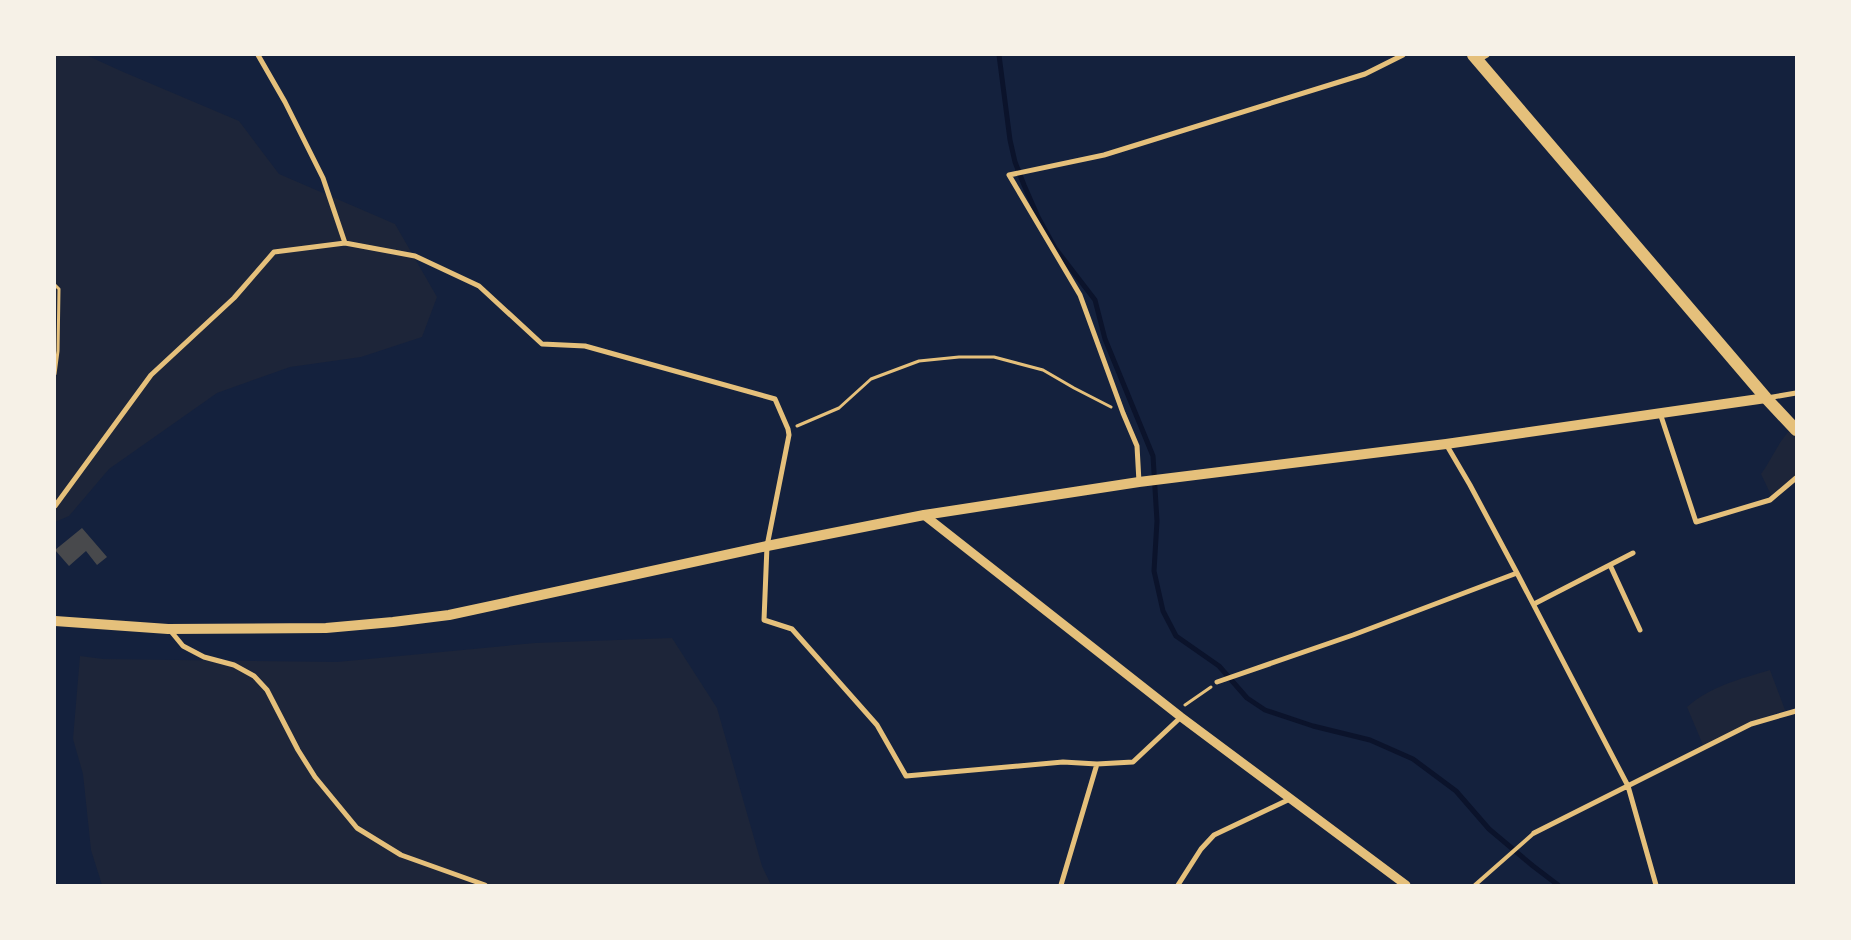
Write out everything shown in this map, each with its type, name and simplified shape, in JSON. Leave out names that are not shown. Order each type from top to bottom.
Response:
[{"type":"main road","points":[[1479,57],[1766,398],[1796,430]]},
{"type":"main road","points":[[55,621],[168,629],[326,628],[449,615],[767,546],[924,515],[1139,482],[1446,444],[1766,398]]},
{"type":"street","points":[[258,55],[285,102],[323,178],[345,243]]},
{"type":"street","points":[[1139,482],[1137,446],[1080,295],[1010,175],[1104,155],[1364,74],[1403,55]]},
{"type":"street","points":[[55,506],[151,375],[234,298],[274,252],[345,243],[415,256],[479,286],[542,344],[585,346],[775,399],[789,435],[767,546],[764,620],[792,629],[877,725],[906,776],[1063,762],[1097,764],[1133,762],[1178,714]]},
{"type":"street","points":[[1766,398],[1796,393]]},
{"type":"street","points":[[1660,413],[1696,522],[1770,500],[1796,478]]},
{"type":"street","points":[[1446,444],[1534,604],[1628,786],[1656,885]]},
{"type":"street","points":[[924,515],[1178,714],[1406,885]]},
{"type":"street","points":[[1534,604],[1633,553]]},
{"type":"street","points":[[1610,565],[1640,630]]},
{"type":"street","points":[[1217,682],[1353,635],[1517,573]]},
{"type":"street","points":[[168,629],[183,646],[204,657],[234,664],[254,676],[267,690],[298,750],[315,777],[357,828],[401,855],[484,885]]},
{"type":"street","points":[[1534,833],[1751,724],[1796,711]]},
{"type":"street","points":[[1062,885],[1097,764]]},
{"type":"street","points":[[1178,885],[1201,849],[1214,835],[1290,799]]},
{"type":"lane","points":[[1474,885],[1534,833]]},
{"type":"path","points":[[55,285],[59,290],[58,351],[55,374]]},
{"type":"path","points":[[788,429],[839,408],[871,379],[920,361],[959,358],[994,357],[1043,370],[1123,413]]},
{"type":"path","points":[[1178,714],[1217,682]]},
{"type":"shaded area","points":[[55,55],[86,55],[239,121],[279,174],[395,224],[437,297],[422,337],[361,357],[290,367],[217,393],[109,469],[69,516],[55,522]]},
{"type":"shaded area","points":[[1791,429],[1796,434],[1796,476],[1771,495],[1761,474],[1782,439]]},
{"type":"shaded area","points":[[672,638],[717,708],[762,866],[771,885],[102,885],[91,850],[83,774],[73,739],[80,656],[103,659],[337,662],[535,643]]},
{"type":"shaded area","points":[[1770,670],[1785,710],[1750,722],[1703,745],[1687,707],[1716,688]]},
{"type":"building","points":[[82,528],[107,557],[97,565],[86,551],[69,566],[55,550]]},
{"type":"waterway","points":[[999,55],[1010,140],[1015,162],[1038,217],[1055,248],[1095,300],[1105,339],[1153,456],[1157,521],[1154,571],[1163,611],[1176,636],[1219,666],[1247,698],[1265,710],[1313,726],[1370,740],[1413,759],[1456,791],[1489,829],[1558,885]]}]
